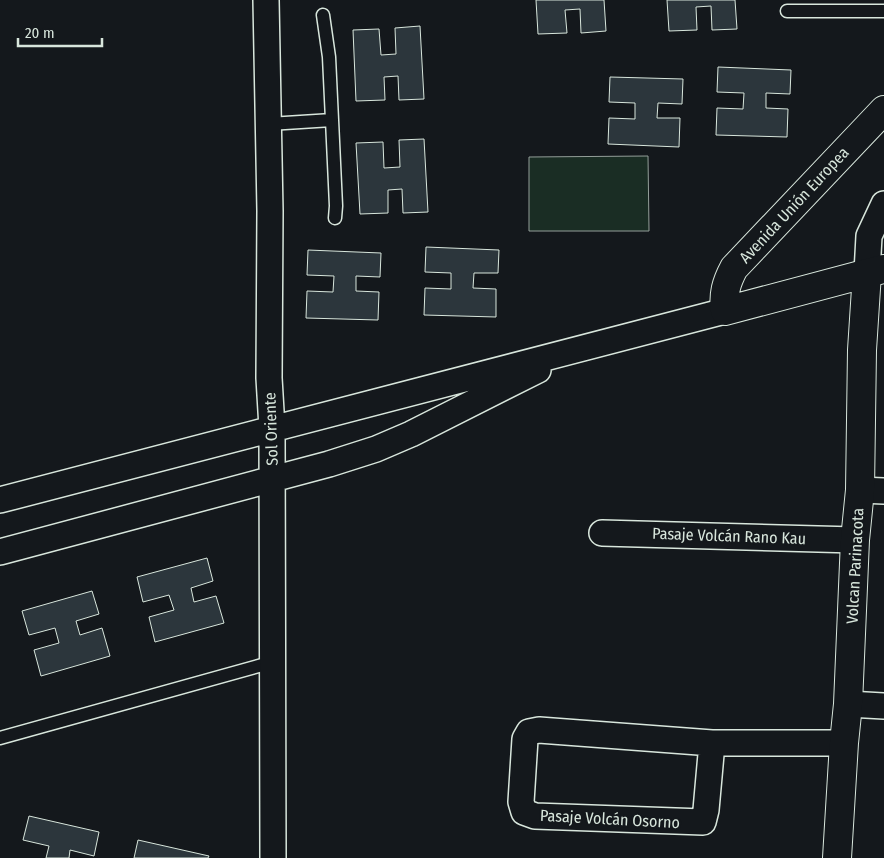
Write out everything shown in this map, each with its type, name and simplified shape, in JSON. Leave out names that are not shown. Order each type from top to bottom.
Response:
[{"type":"street","name":"Sol Oriente","points":[[266,0],[270,221],[269,378],[273,479],[273,858]]},
{"type":"street","name":"Avenida Unión Europea","points":[[725,311],[725,288],[734,268],[884,110]]},
{"type":"street","points":[[0,500],[876,271],[869,236],[884,204]]},
{"type":"street","name":"Volcan Parinacota","points":[[837,858],[848,704],[855,540],[872,491],[862,350],[874,315],[876,271]]},
{"type":"street","points":[[0,552],[273,479],[376,449],[411,434],[580,348]]},
{"type":"street","name":"Pasaje Volcán Rano Kau","points":[[602,533],[855,540]]},
{"type":"street","points":[[848,704],[884,706]]},
{"type":"street","name":"Pasaje Volcán Osorno","points":[[712,743],[706,810],[703,822],[535,816],[524,812],[520,802],[525,739],[529,732],[539,730],[712,743],[844,743]]},
{"type":"lane","points":[[787,12],[884,11]]},
{"type":"lane","points":[[323,15],[329,57],[335,218]]},
{"type":"lane","points":[[269,124],[332,120]]},
{"type":"lane","points":[[0,738],[273,662]]},
{"type":"green space","points":[[648,156],[649,231],[529,231],[529,157]]},
{"type":"building","points":[[536,0],[604,0],[606,31],[581,33],[580,9],[565,10],[567,33],[538,34]]},
{"type":"building","points":[[667,0],[735,0],[737,29],[712,30],[711,6],[696,7],[697,30],[669,31]]},
{"type":"building","points":[[420,26],[424,99],[399,100],[398,76],[384,77],[385,100],[356,101],[353,30],[379,29],[381,55],[396,54],[395,28]]},
{"type":"building","points":[[718,67],[791,70],[790,94],[766,93],[766,108],[788,109],[787,137],[716,135],[717,108],[743,109],[744,93],[717,92]]},
{"type":"building","points":[[610,77],[683,79],[682,104],[658,103],[657,118],[680,118],[679,147],[608,144],[609,118],[635,119],[635,103],[609,102]]},
{"type":"building","points":[[424,139],[428,212],[403,213],[402,189],[388,190],[388,213],[360,214],[356,143],[383,142],[384,168],[400,167],[399,140]]},
{"type":"building","points":[[426,247],[499,250],[498,273],[474,273],[473,288],[496,289],[496,317],[424,315],[425,288],[451,289],[451,273],[425,272]]},
{"type":"building","points":[[308,250],[381,253],[380,277],[356,276],[356,291],[379,292],[378,320],[306,318],[307,291],[333,292],[334,276],[307,275]]},
{"type":"building","points":[[207,558],[213,581],[191,588],[194,602],[216,596],[224,623],[155,642],[149,617],[174,610],[169,595],[143,602],[137,577]]},
{"type":"building","points":[[92,591],[99,614],[76,621],[80,635],[102,628],[110,656],[41,676],[34,650],[59,643],[55,628],[29,635],[22,611]]},
{"type":"building","points":[[29,816],[99,832],[94,856],[70,850],[69,858],[46,858],[49,846],[23,840]]},
{"type":"building","points":[[138,840],[209,856],[208,858],[134,858]]}]
